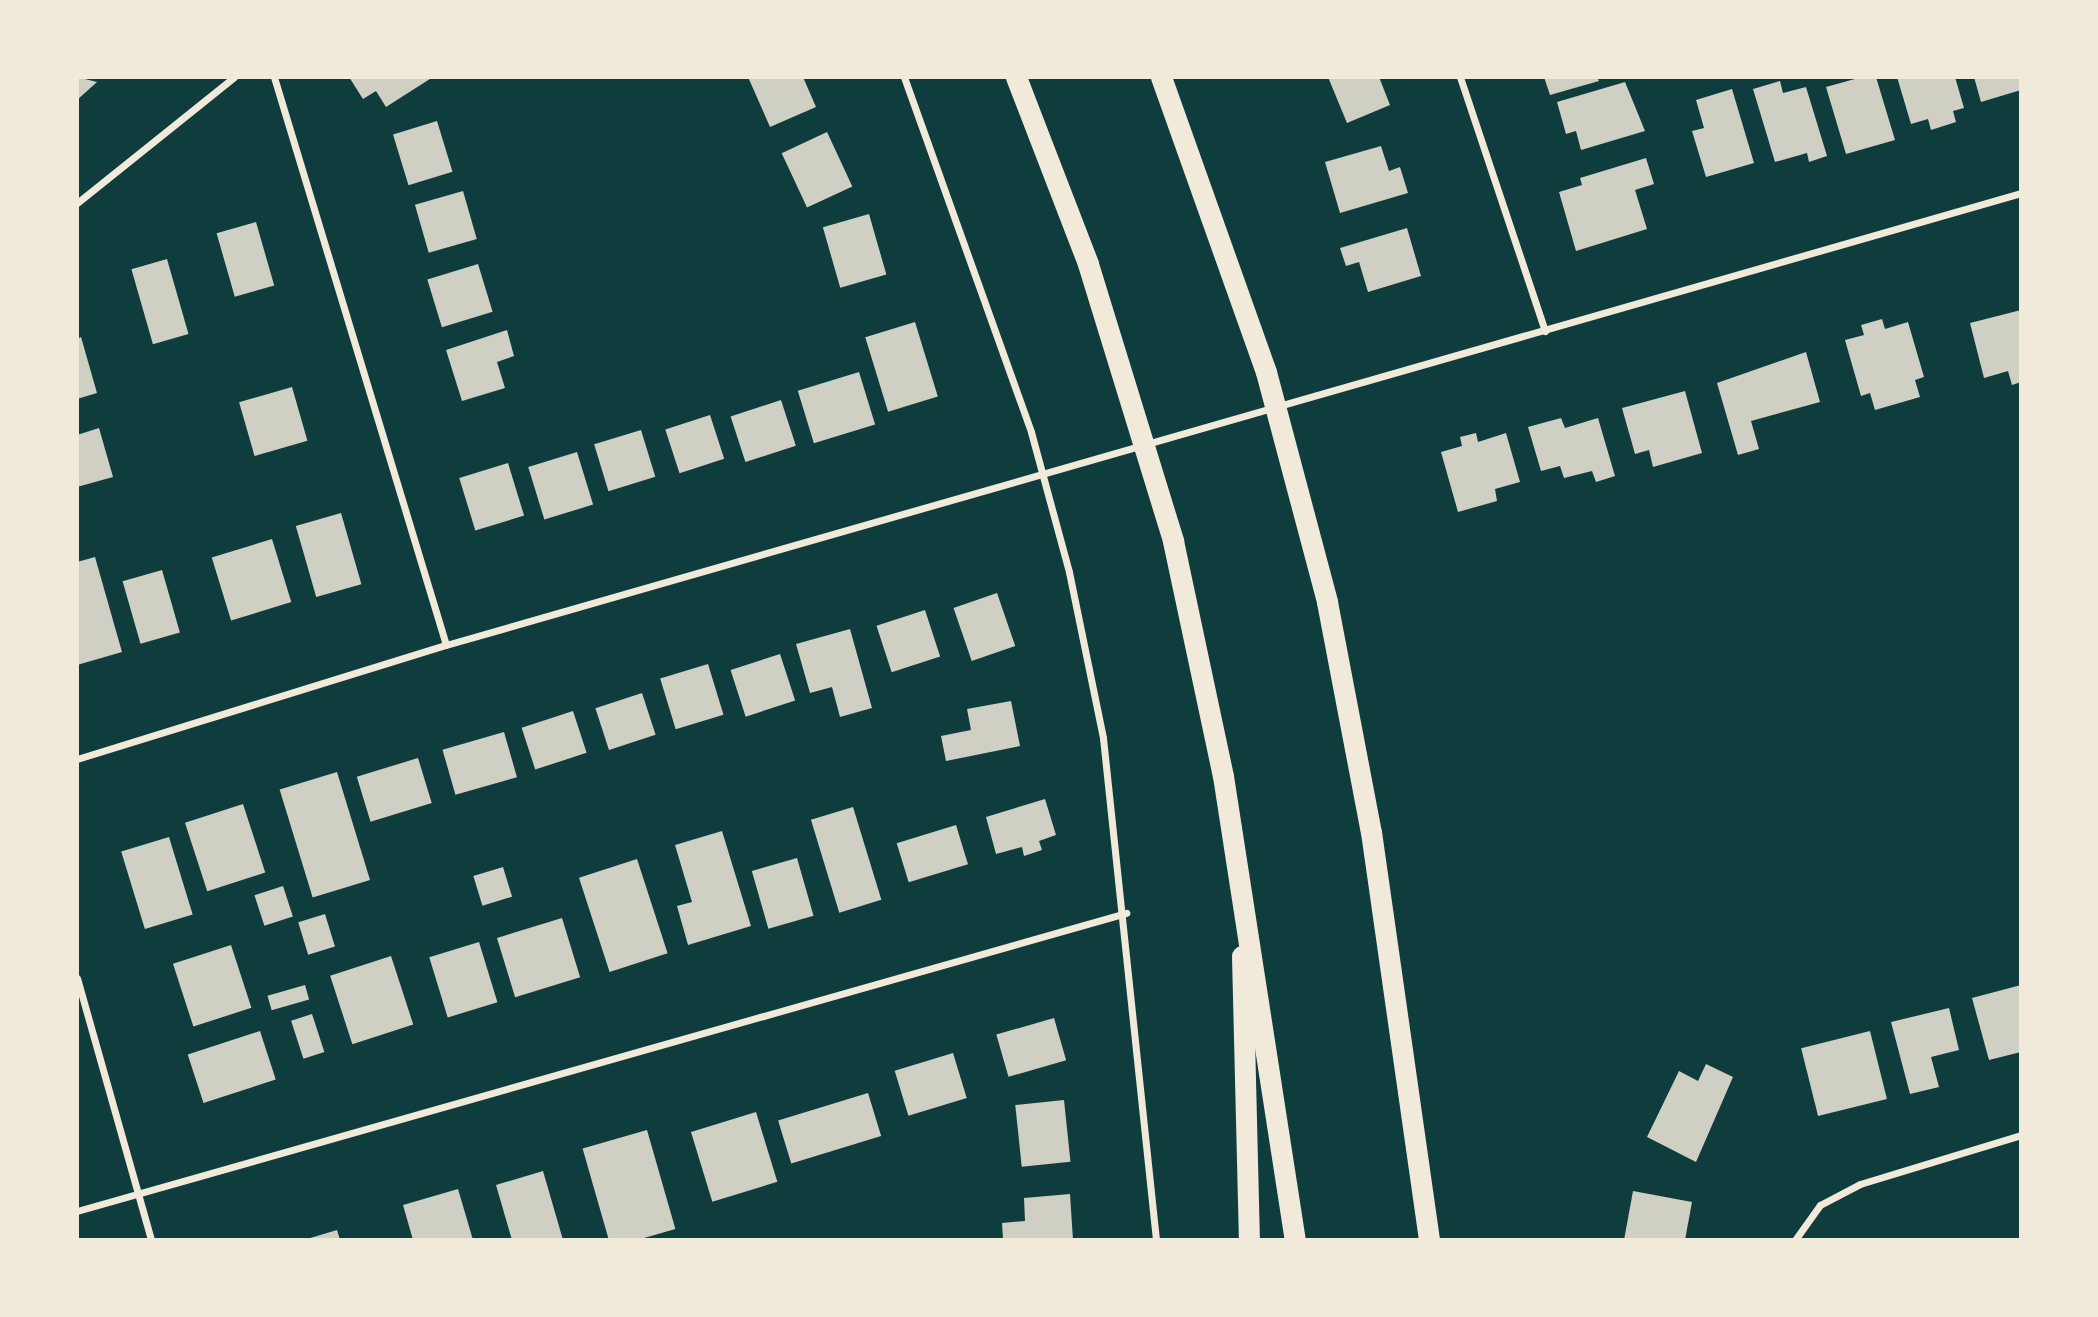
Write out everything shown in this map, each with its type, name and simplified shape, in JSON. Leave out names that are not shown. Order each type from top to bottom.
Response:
[{"type":"highway","points":[[1016,77],[1088,264],[1173,541],[1240,884],[1295,1240]]},
{"type":"highway","points":[[1161,77],[1262,360],[1327,602],[1371,832],[1429,1240]]},
{"type":"highway","points":[[1240,884],[1249,1240]]},
{"type":"street","points":[[77,203],[234,77]]},
{"type":"street","points":[[274,77],[446,645]]},
{"type":"street","points":[[904,77],[1045,476],[1104,738],[1126,913],[1156,1240]]},
{"type":"street","points":[[1460,77],[1545,331]]},
{"type":"street","points":[[77,759],[446,645],[1045,476],[2021,193]]},
{"type":"street","points":[[77,1211],[1126,913]]},
{"type":"street","points":[[77,978],[151,1240]]},
{"type":"street","points":[[1795,1240],[1820,1205],[1860,1184],[2021,1135]]},
{"type":"building","points":[[77,77],[97,82],[77,100]]},
{"type":"building","points":[[349,77],[433,77],[386,107],[376,91],[363,99]]},
{"type":"building","points":[[748,77],[803,77],[816,107],[770,127]]},
{"type":"building","points":[[1328,77],[1379,77],[1390,105],[1347,123]]},
{"type":"building","points":[[1544,77],[1597,77],[1599,81],[1550,95]]},
{"type":"building","points":[[1862,77],[1876,77],[1895,140],[1846,154],[1826,87]]},
{"type":"building","points":[[1897,77],[1955,77],[1964,108],[1953,111],[1956,122],[1931,130],[1928,119],[1911,124]]},
{"type":"building","points":[[1974,77],[2021,77],[2021,90],[1981,102]]},
{"type":"building","points":[[1780,81],[1783,93],[1806,87],[1827,156],[1809,162],[1807,153],[1775,162],[1753,89]]},
{"type":"building","points":[[1625,82],[1645,131],[1581,150],[1576,131],[1566,134],[1557,102]]},
{"type":"building","points":[[1732,89],[1754,163],[1706,177],[1692,131],[1704,128],[1696,100]]},
{"type":"building","points":[[437,121],[452,172],[409,185],[393,134]]},
{"type":"building","points":[[827,132],[852,186],[807,208],[782,153]]},
{"type":"building","points":[[1381,146],[1389,171],[1400,167],[1408,193],[1340,213],[1325,162]]},
{"type":"building","points":[[1646,158],[1654,184],[1635,190],[1647,229],[1576,251],[1559,192],[1582,185],[1580,178]]},
{"type":"building","points":[[463,191],[477,239],[429,253],[415,205]]},
{"type":"building","points":[[869,214],[886,275],[840,288],[823,227]]},
{"type":"building","points":[[256,222],[274,285],[235,297],[217,233]]},
{"type":"building","points":[[1407,228],[1421,276],[1368,292],[1359,262],[1346,266],[1340,248]]},
{"type":"building","points":[[167,259],[188,334],[153,344],[131,269]]},
{"type":"building","points":[[478,264],[493,312],[442,327],[427,279]]},
{"type":"building","points":[[2021,310],[2021,382],[2012,385],[2008,371],[1984,378],[1970,323]]},
{"type":"building","points":[[1882,319],[1885,329],[1908,322],[1924,377],[1915,380],[1920,397],[1875,410],[1870,393],[1861,396],[1845,340],[1864,335],[1861,325]]},
{"type":"building","points":[[915,322],[938,397],[888,412],[865,337]]},
{"type":"building","points":[[507,330],[514,356],[497,362],[505,388],[462,401],[446,350]]},
{"type":"building","points":[[81,337],[97,393],[77,399],[77,339]]},
{"type":"building","points":[[1806,352],[1820,402],[1751,421],[1759,449],[1738,455],[1717,383]]},
{"type":"building","points":[[859,372],[875,425],[814,443],[798,391]]},
{"type":"building","points":[[292,387],[307,441],[255,456],[239,402]]},
{"type":"building","points":[[1685,391],[1702,453],[1653,467],[1649,450],[1635,454],[1622,408]]},
{"type":"building","points":[[781,400],[796,446],[745,462],[731,416]]},
{"type":"building","points":[[710,415],[724,459],[680,473],[665,430]]},
{"type":"building","points":[[1561,418],[1565,428],[1598,418],[1615,476],[1596,482],[1592,471],[1564,478],[1560,466],[1541,471],[1528,427]]},
{"type":"building","points":[[99,428],[113,477],[77,487],[77,435]]},
{"type":"building","points":[[641,430],[655,477],[608,491],[594,444]]},
{"type":"building","points":[[1476,433],[1478,442],[1506,433],[1520,482],[1495,489],[1497,501],[1458,512],[1441,452],[1462,446],[1460,437]]},
{"type":"building","points":[[577,452],[593,505],[544,520],[528,467]]},
{"type":"building","points":[[508,463],[524,516],[475,531],[459,478]]},
{"type":"building","points":[[341,513],[361,584],[316,597],[296,526]]},
{"type":"building","points":[[272,539],[291,602],[231,621],[212,557]]},
{"type":"building","points":[[95,557],[122,652],[77,665],[77,562]]},
{"type":"building","points":[[162,570],[180,632],[141,644],[123,581]]},
{"type":"building","points":[[997,593],[1015,646],[972,661],[954,608]]},
{"type":"building","points":[[925,610],[940,657],[892,672],[876,626]]},
{"type":"building","points":[[850,629],[872,708],[840,717],[832,687],[810,693],[796,644]]},
{"type":"building","points":[[780,654],[795,701],[746,717],[731,670]]},
{"type":"building","points":[[708,664],[723,715],[676,729],[660,679]]},
{"type":"building","points":[[642,693],[656,735],[609,750],[595,708]]},
{"type":"building","points":[[1011,701],[1020,746],[946,761],[941,736],[971,730],[967,709]]},
{"type":"building","points":[[573,711],[587,753],[535,770],[522,728]]},
{"type":"building","points":[[504,732],[517,777],[455,795],[442,750]]},
{"type":"building","points":[[418,758],[432,803],[371,822],[357,777]]},
{"type":"building","points":[[337,772],[370,880],[313,898],[280,790]]},
{"type":"building","points":[[1045,799],[1056,835],[1039,841],[1042,850],[1024,856],[1022,847],[996,854],[986,817]]},
{"type":"building","points":[[243,804],[265,872],[207,891],[185,823]]},
{"type":"building","points":[[853,807],[881,900],[839,913],[811,820]]},
{"type":"building","points":[[956,825],[968,864],[909,882],[897,843]]},
{"type":"building","points":[[722,831],[751,926],[688,945],[677,906],[692,902],[675,845]]},
{"type":"building","points":[[169,837],[193,914],[145,929],[121,852]]},
{"type":"building","points":[[797,858],[814,916],[768,929],[752,871]]},
{"type":"building","points":[[637,859],[668,953],[610,972],[579,878]]},
{"type":"building","points":[[503,867],[512,897],[482,906],[473,876]]},
{"type":"building","points":[[283,886],[293,916],[264,926],[254,895]]},
{"type":"building","points":[[325,914],[335,947],[308,955],[298,922]]},
{"type":"building","points":[[562,918],[580,977],[515,997],[497,938]]},
{"type":"building","points":[[479,942],[497,1002],[448,1017],[429,957]]},
{"type":"building","points":[[231,945],[251,1008],[193,1027],[173,964]]},
{"type":"building","points":[[391,956],[413,1024],[352,1044],[330,976]]},
{"type":"building","points":[[305,985],[309,999],[272,1010],[268,996]]},
{"type":"building","points":[[2021,985],[2021,1052],[1989,1060],[1972,998]]},
{"type":"building","points":[[1949,1008],[1959,1050],[1931,1057],[1939,1087],[1910,1094],[1891,1022]]},
{"type":"building","points":[[312,1014],[324,1052],[303,1059],[291,1021]]},
{"type":"building","points":[[1054,1018],[1066,1060],[1008,1077],[996,1035]]},
{"type":"building","points":[[260,1031],[276,1080],[203,1103],[188,1054]]},
{"type":"building","points":[[1870,1031],[1887,1099],[1818,1116],[1801,1048]]},
{"type":"building","points":[[953,1053],[967,1098],[908,1116],[895,1071]]},
{"type":"building","points":[[1706,1064],[1733,1077],[1696,1162],[1647,1137],[1679,1071],[1698,1081]]},
{"type":"building","points":[[868,1093],[881,1136],[791,1164],[778,1120]]},
{"type":"building","points":[[1064,1100],[1070,1162],[1022,1167],[1015,1105]]},
{"type":"building","points":[[756,1112],[777,1182],[712,1202],[691,1132]]},
{"type":"building","points":[[647,1130],[675,1229],[637,1240],[609,1240],[583,1148]]},
{"type":"building","points":[[543,1171],[563,1240],[512,1240],[496,1185]]},
{"type":"building","points":[[458,1189],[473,1240],[413,1240],[403,1205]]},
{"type":"building","points":[[1633,1191],[1692,1202],[1685,1240],[1624,1240]]},
{"type":"building","points":[[1070,1194],[1073,1240],[1003,1240],[1002,1223],[1025,1221],[1024,1198]]},
{"type":"building","points":[[337,1230],[340,1240],[307,1240],[307,1239]]}]
